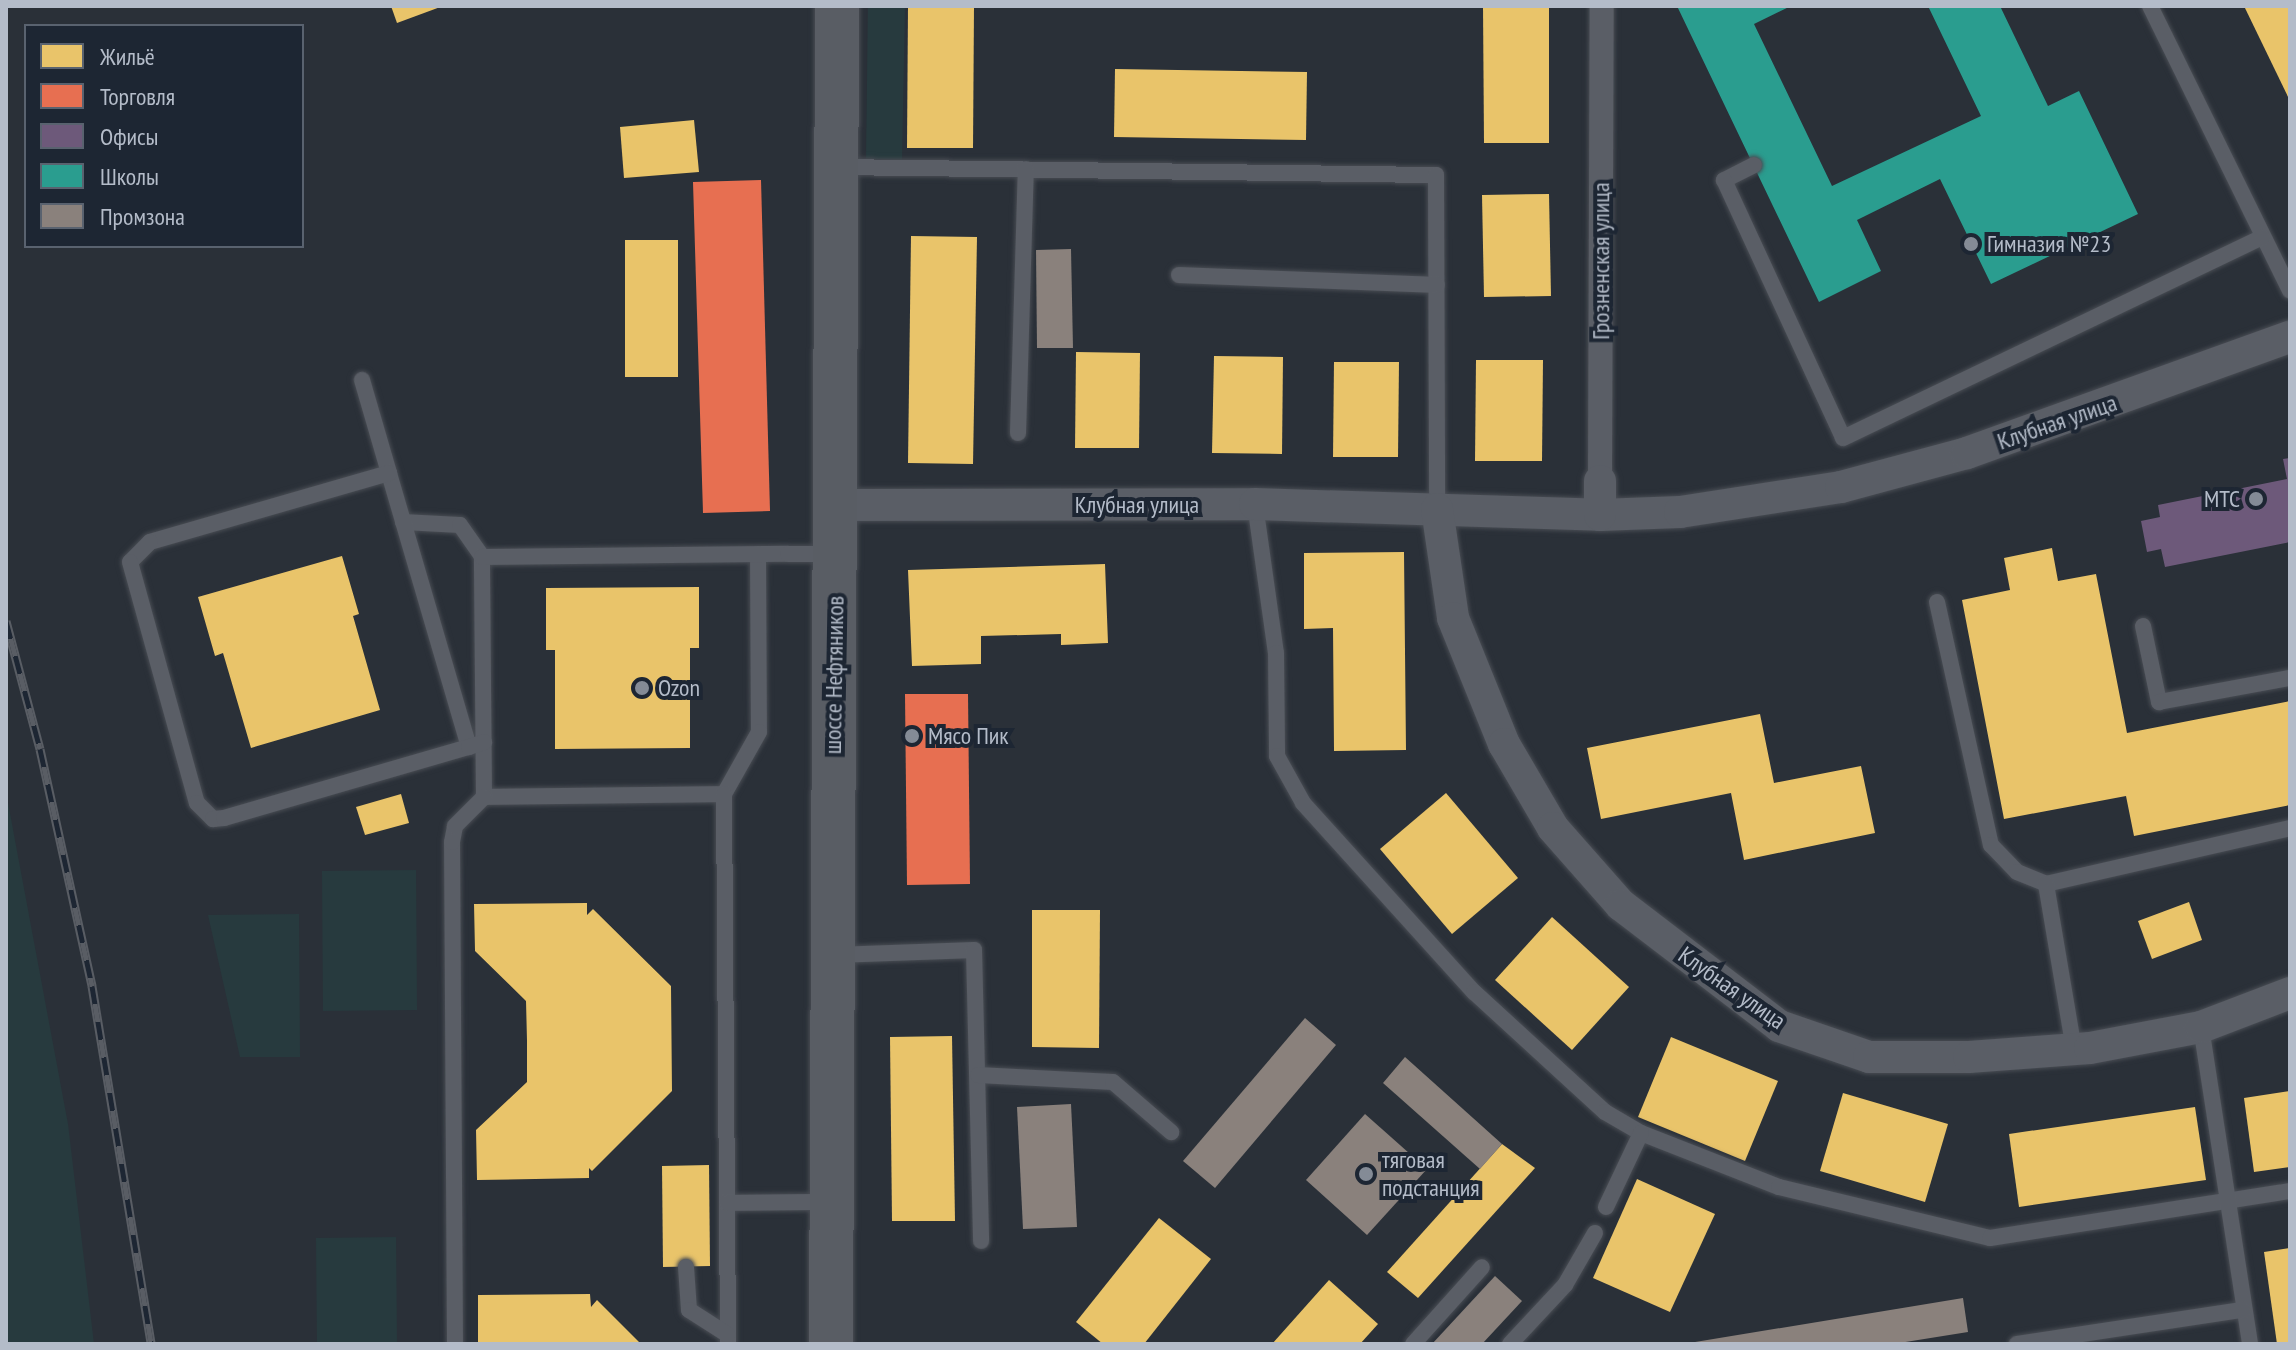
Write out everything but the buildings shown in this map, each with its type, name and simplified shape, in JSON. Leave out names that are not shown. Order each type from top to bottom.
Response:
[{"type":"main road","name":"шоссе Нефтяников","points":[[831,1344],[837,6]]},
{"type":"street","name":"Грозненская улица","points":[[1600,515],[1602,6]]},
{"type":"street","name":"Клубная улица","points":[[836,505],[1255,504],[1600,515],[1680,512],[1841,487],[2005,441],[2290,337]]},
{"type":"street","name":"Клубная улица","points":[[1437,509],[1453,618],[1504,744],[1553,828],[1621,905],[1779,1026],[1869,1057],[2074,1049],[2201,1027],[2290,993]]},
{"type":"lane","points":[[2150,6],[2290,290]]},
{"type":"lane","points":[[1754,165],[1724,180],[1843,438],[2262,237]]},
{"type":"lane","points":[[835,167],[1436,175],[1437,509]]},
{"type":"lane","points":[[1018,433],[1026,169]]},
{"type":"lane","points":[[1179,275],[1437,285]]},
{"type":"lane","points":[[362,380],[403,522],[476,745],[484,797]]},
{"type":"lane","points":[[389,473],[150,542],[130,562],[131,579],[197,803],[213,819],[476,745]]},
{"type":"lane","points":[[1255,504],[1276,653],[1277,756],[1303,803],[1474,992],[1579,1092],[1641,1133],[1779,1187],[1990,1238],[2290,1191]]},
{"type":"lane","points":[[403,522],[460,525],[482,557],[476,745]]},
{"type":"lane","points":[[728,1339],[724,794],[759,732],[758,554]]},
{"type":"lane","points":[[482,557],[835,554]]},
{"type":"lane","points":[[1937,602],[1991,845],[2017,872],[2046,884],[2290,828]]},
{"type":"lane","points":[[2143,626],[2159,702],[2290,678]]},
{"type":"lane","points":[[455,1344],[452,842],[455,826],[484,797],[724,794]]},
{"type":"lane","points":[[2046,884],[2074,1049]]},
{"type":"lane","points":[[831,955],[974,950],[981,1241]]},
{"type":"lane","points":[[2201,1027],[2242,1310],[2250,1344]]},
{"type":"lane","points":[[978,1075],[1113,1082],[1171,1132]]},
{"type":"lane","points":[[1606,1207],[1641,1133]]},
{"type":"lane","points":[[727,1203],[831,1202]]},
{"type":"lane","points":[[1510,1344],[1565,1285],[1595,1233]]},
{"type":"lane","points":[[686,1267],[689,1310],[728,1339]]},
{"type":"lane","points":[[1413,1344],[1482,1267]]},
{"type":"lane","points":[[2017,1344],[2242,1310]]},
{"type":"green space","points":[[868,6],[905,6],[902,160],[866,159]]},
{"type":"green space","points":[[6,792],[68,1124],[94,1344],[6,1344]]},
{"type":"green space","points":[[416,870],[417,1010],[323,1011],[322,871]]},
{"type":"green space","points":[[299,914],[300,1057],[240,1057],[208,915]]},
{"type":"green space","points":[[396,1237],[397,1344],[317,1344],[316,1238]]},
{"type":"railway","points":[[6,621],[40,749],[92,986],[151,1344]]},
{"type":"place","name":"Гимназия №23","points":[[1971,244]]},
{"type":"place","name":"МТС","points":[[2256,499]]},
{"type":"place","name":"Ozon","points":[[642,688]]},
{"type":"place","name":"Мясо Пик","points":[[912,736]]},
{"type":"place","name":"тяговая подстанция","points":[[1366,1174]]}]
